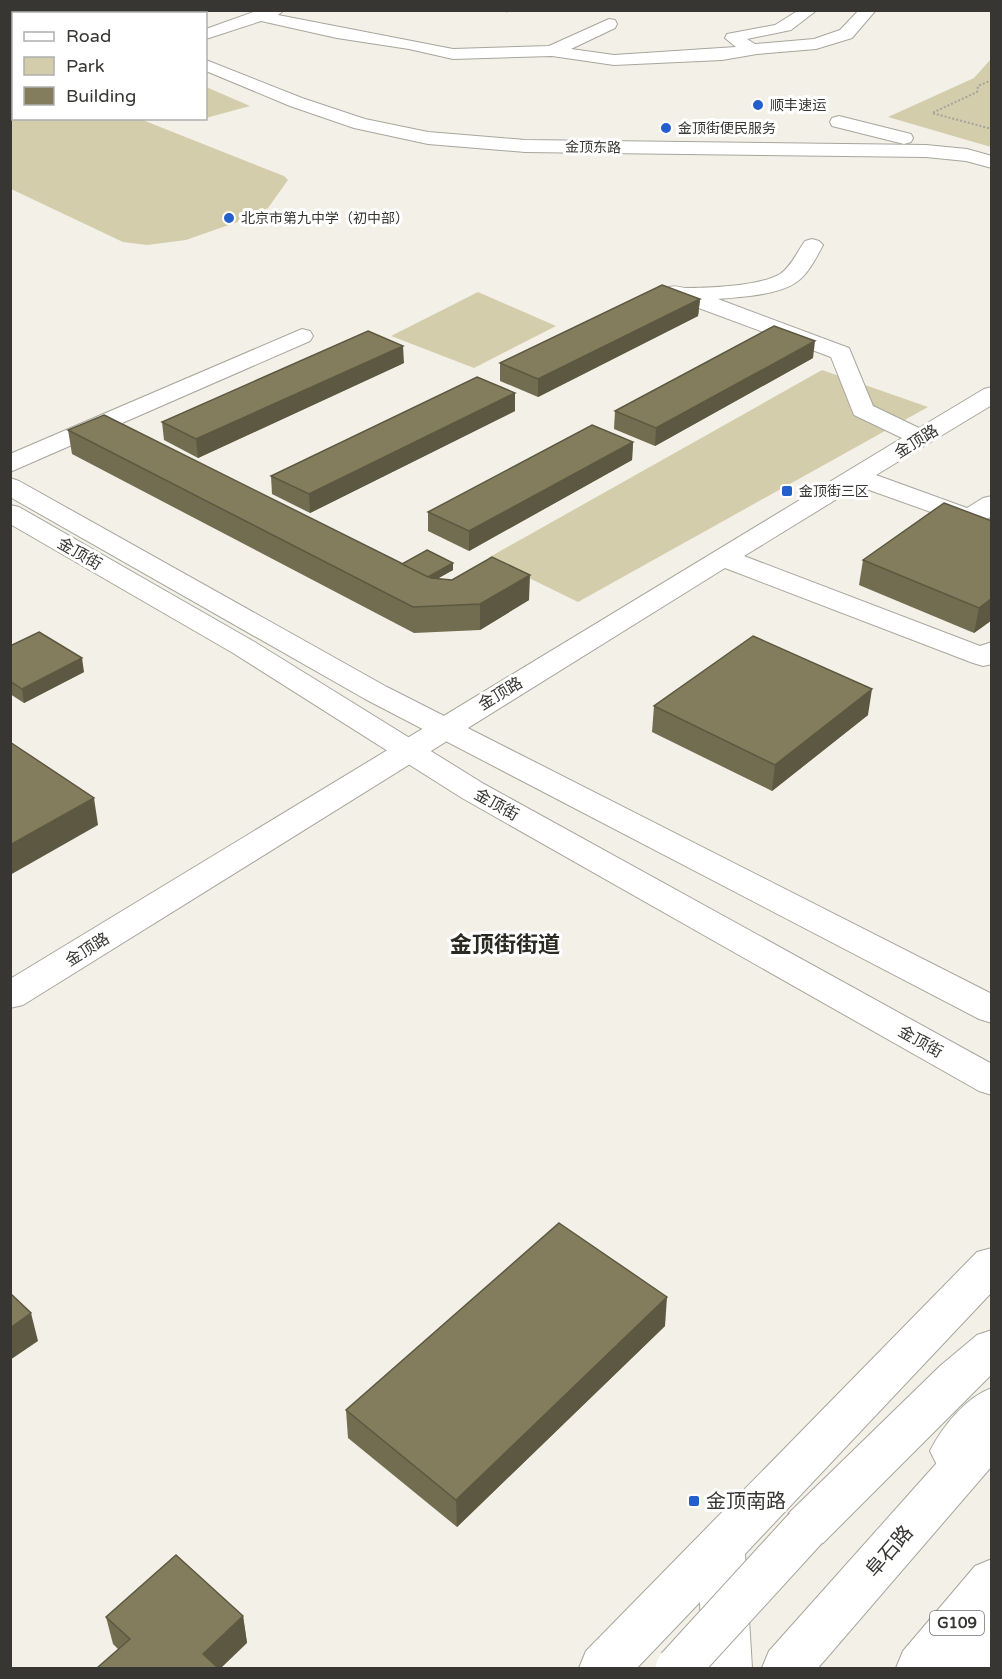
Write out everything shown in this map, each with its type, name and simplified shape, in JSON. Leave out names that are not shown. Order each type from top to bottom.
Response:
[{"type":"main road","points":[[753,50],[733,38],[748,32],[776,30],[795,22],[809,10]]},
{"type":"main road","points":[[207,34],[269,13],[337,33],[409,44],[453,54],[552,51],[614,60],[722,55],[816,44],[846,34],[868,10]]},
{"type":"main road","points":[[552,51],[609,24]]},
{"type":"main road","name":"金顶东路","points":[[207,65],[296,102],[361,124],[428,138],[525,146],[926,151],[967,155],[992,162]]},
{"type":"main road","points":[[839,122],[910,140],[926,151]]},
{"type":"main road","points":[[812,245],[804,259],[786,279],[709,295],[677,292],[773,328],[810,339],[842,353],[863,410],[921,438]]},
{"type":"main road","points":[[10,464],[302,336]]},
{"type":"main road","name":"金顶路","points":[[14,989],[992,394]]},
{"type":"main road","points":[[857,477],[984,517]]},
{"type":"main road","name":"金顶街","points":[[10,486],[376,693],[992,1010]]},
{"type":"main road","name":"金顶街","points":[[10,513],[243,647],[473,791],[992,1081]]},
{"type":"main road","points":[[724,558],[983,657],[992,651]]},
{"type":"main road","points":[[604,1668],[992,1264]]},
{"type":"main road","points":[[678,1668],[806,1528],[956,1379],[992,1348]]},
{"type":"main road","points":[[763,1668],[992,1407]]},
{"type":"main road","name":"阜石路","points":[[787,1668],[992,1433]]},
{"type":"main road","points":[[721,1547],[727,1668]]},
{"type":"main road","name":"G109","points":[[932,1668],[992,1581]]},
{"type":"main road","points":[[932,1668],[992,1633]]},
{"type":"path","points":[[992,80],[978,86],[977,93],[932,112],[992,129]]},
{"type":"green space","points":[[991,59],[991,147],[888,117],[974,78]]},
{"type":"green space","points":[[207,87],[250,106],[207,118]]},
{"type":"green space","points":[[11,120],[143,120],[284,176],[288,180],[268,208],[243,220],[186,240],[147,245],[123,242],[11,189]]},
{"type":"green space","points":[[478,292],[556,326],[474,368],[391,336]]},
{"type":"green space","points":[[822,370],[928,407],[578,602],[488,558]]},
{"type":"building","points":[[662,285],[700,299],[538,379],[500,363]]},
{"type":"building","points":[[774,326],[815,341],[656,428],[615,411]]},
{"type":"building","points":[[368,331],[403,346],[196,439],[162,422]]},
{"type":"building","points":[[477,377],[515,393],[309,494],[271,476]]},
{"type":"building","points":[[104,415],[431,578],[452,580],[492,557],[530,575],[480,604],[413,607],[68,430]]},
{"type":"building","points":[[592,425],[633,442],[469,531],[428,512]]},
{"type":"building","points":[[944,503],[992,521],[992,598],[979,608],[863,560]]},
{"type":"building","points":[[427,550],[453,563],[428,577],[402,564]]},
{"type":"building","points":[[39,632],[82,658],[22,689],[10,681],[10,646]]},
{"type":"building","points":[[753,636],[872,689],[775,765],[654,706]]},
{"type":"building","points":[[10,742],[94,798],[10,845]]},
{"type":"building","points":[[559,1223],[667,1297],[456,1500],[346,1410]]},
{"type":"building","points":[[10,1293],[31,1313],[10,1328]]},
{"type":"building","points":[[176,1555],[243,1616],[203,1654],[218,1668],[97,1668],[130,1639],[106,1617]]},
{"type":"place","name":"顺丰速运","points":[[758,105]]},
{"type":"place","name":"金顶街便民服务","points":[[666,128]]},
{"type":"place","name":"北京市第九中学（初中部）","points":[[229,218]]},
{"type":"place","name":"金顶街三区","points":[[787,491]]},
{"type":"place","name":"金顶南路","points":[[694,1501]]},
{"type":"district","name":"金顶街街道","points":[[505,944]]}]
